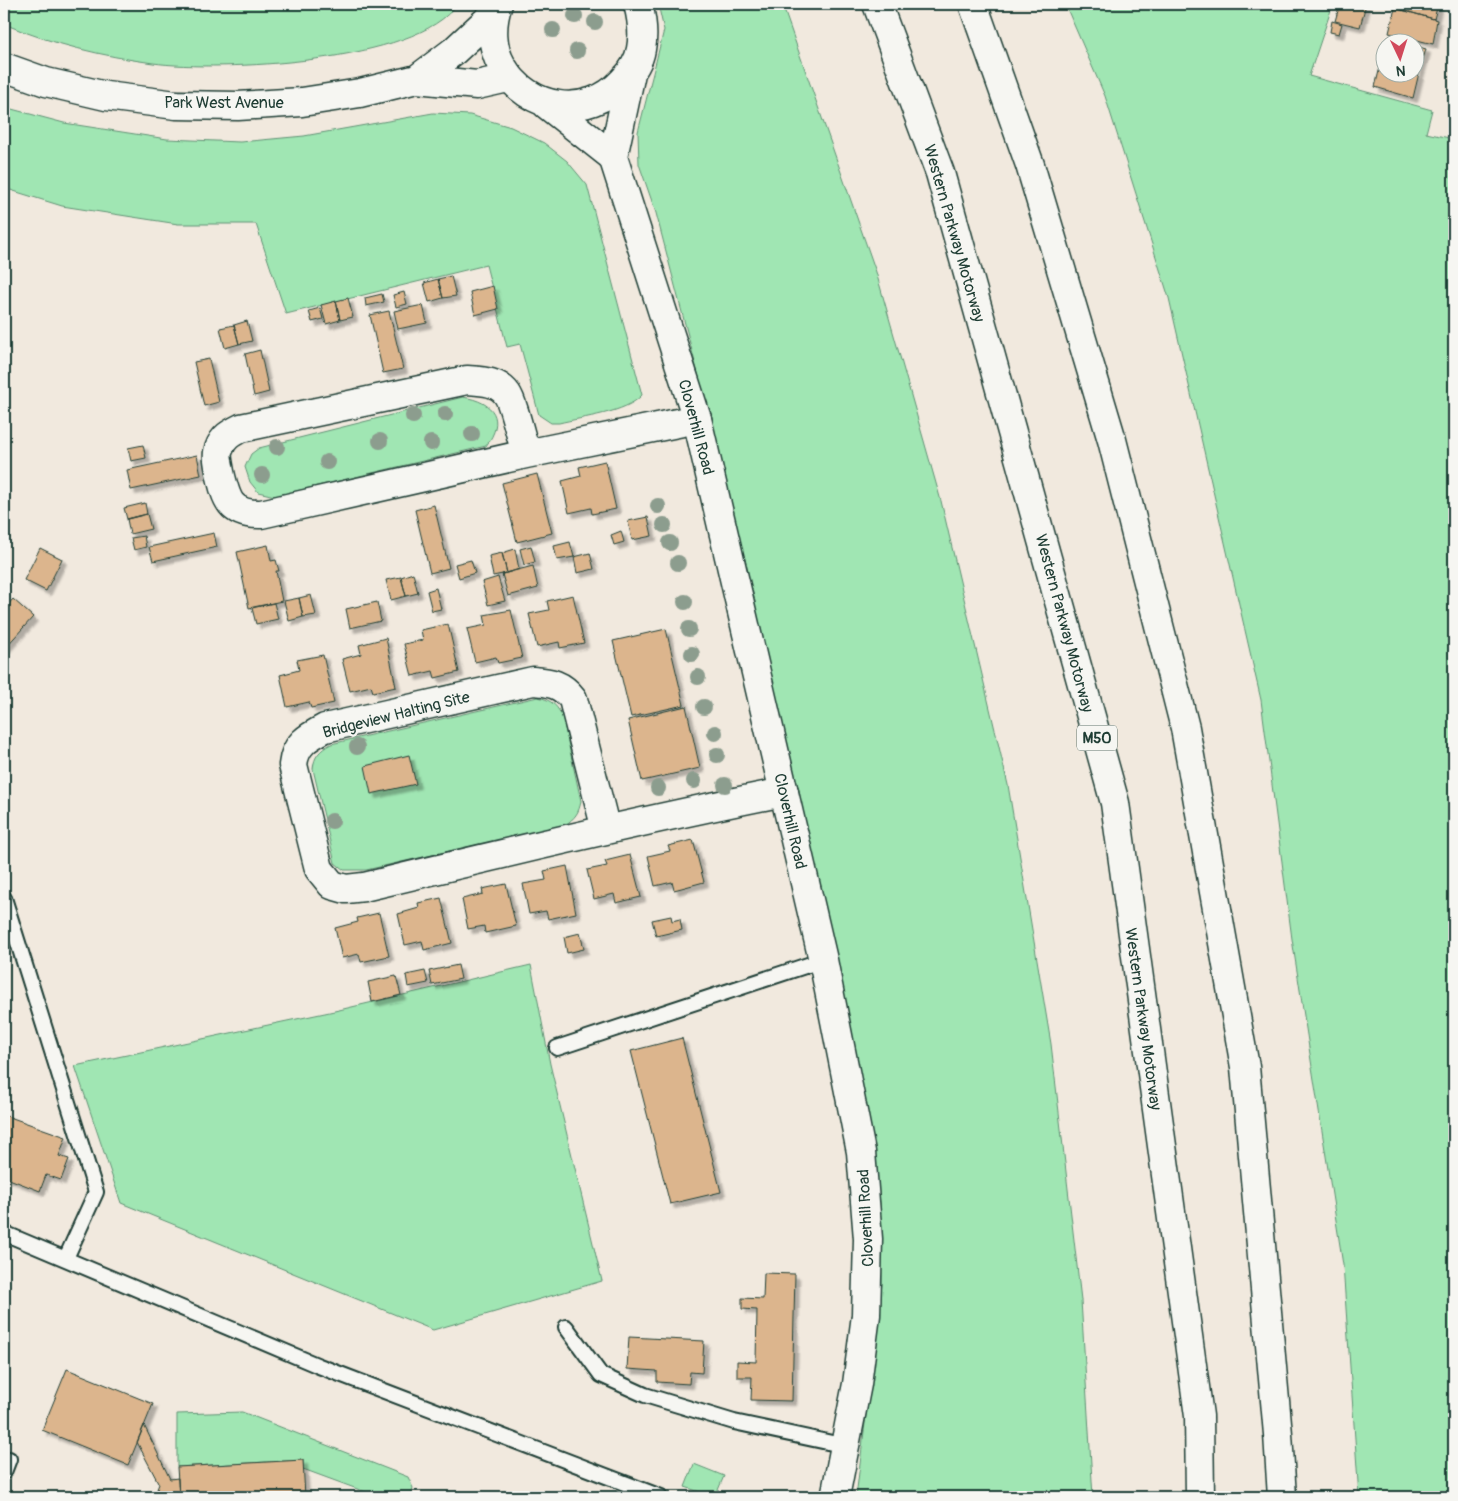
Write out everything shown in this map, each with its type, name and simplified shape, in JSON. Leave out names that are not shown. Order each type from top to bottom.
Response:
[{"type":"main road","points":[[546,104],[569,107],[592,103],[614,91],[631,73],[641,51],[642,42],[643,26],[638,4]]},
{"type":"main road","name":"Western Parkway Motorway","points":[[877,4],[940,173],[1115,803],[1199,1416],[1200,1497]]},
{"type":"main road","points":[[973,4],[1030,164],[1110,431],[1185,728],[1245,1067],[1282,1497]]},
{"type":"main road","points":[[496,9],[492,37],[497,58],[508,78],[525,94],[546,104],[614,157]]},
{"type":"main road","name":"Park West Avenue","points":[[417,79],[454,51],[496,9]]},
{"type":"main road","name":"Park West Avenue","points":[[4,67],[46,82],[106,96],[176,105],[238,106],[302,102],[360,93],[417,79],[477,85],[508,78]]},
{"type":"main road","name":"Cloverhill Road","points":[[631,73],[614,157],[697,419],[823,960],[862,1152],[868,1239],[865,1324],[846,1446],[834,1497]]},
{"type":"main road","points":[[526,454],[507,394],[496,385],[485,381],[467,380],[242,428],[226,436],[218,450],[225,494],[234,508],[247,515],[279,510],[526,454],[697,419]]},
{"type":"main road","name":"Bridgeview Halting Site","points":[[606,830],[572,699],[566,690],[552,682],[533,681],[325,728],[300,743],[294,755],[293,765],[319,870],[332,885],[346,889],[364,887],[606,830],[784,792]]},
{"type":"lane","points":[[4,898],[96,1192],[66,1258]]},
{"type":"lane","points":[[557,1048],[823,960]]},
{"type":"lane","points":[[4,1233],[319,1366],[661,1497]]},
{"type":"lane","points":[[566,1327],[601,1375],[645,1395],[734,1422],[846,1446]]},
{"type":"green space","points":[[4,4],[457,4],[435,24],[402,39],[361,51],[315,59],[223,66],[153,63],[96,53],[59,43],[4,24]]},
{"type":"green space","points":[[658,4],[782,4],[876,272],[941,501],[1008,785],[1051,1044],[1081,1300],[1093,1497],[856,1497],[882,1284],[880,1203],[873,1147],[813,854],[708,412],[656,213],[639,164],[638,132],[664,30]]},
{"type":"green space","points":[[1065,4],[1333,4],[1309,76],[1432,110],[1426,133],[1454,139],[1454,1497],[1359,1497],[1343,1265],[1292,939],[1261,700],[1169,298],[1105,96]]},
{"type":"green space","points":[[4,107],[64,123],[167,139],[240,142],[304,136],[433,113],[470,115],[511,127],[544,143],[567,161],[587,185],[642,395],[626,406],[615,410],[559,423],[551,423],[539,415],[520,344],[507,347],[486,265],[286,314],[256,224],[178,224],[62,206],[4,188]]},
{"type":"green space","points":[[463,397],[482,403],[494,413],[496,420],[495,428],[486,446],[275,496],[258,492],[250,482],[245,467],[251,454],[259,448]]},
{"type":"green space","points":[[538,697],[554,704],[563,719],[581,801],[578,812],[565,825],[366,870],[344,870],[335,863],[313,769],[316,757],[324,749],[331,744]]},
{"type":"green space","points":[[531,965],[550,1064],[602,1281],[433,1330],[121,1203],[75,1066],[339,1010]]},
{"type":"green space","points":[[242,1412],[408,1477],[413,1488],[410,1497],[379,1497],[303,1469],[303,1460],[177,1467],[177,1414]]},
{"type":"green space","points":[[694,1464],[724,1476],[715,1497],[685,1487]]},
{"type":"building","points":[[1340,4],[1366,4],[1360,27],[1335,21]]},
{"type":"building","points":[[1397,4],[1438,4],[1434,19],[1395,8]]},
{"type":"building","points":[[1395,8],[1437,20],[1433,44],[1426,42],[1426,32],[1389,32]]},
{"type":"building","points":[[1332,21],[1342,24],[1339,34],[1330,32]]},
{"type":"building","points":[[1376,82],[1417,82],[1413,98],[1375,87]]},
{"type":"building","points":[[451,276],[456,296],[443,298],[438,279]]},
{"type":"building","points":[[438,279],[443,298],[429,302],[424,283]]},
{"type":"building","points":[[493,286],[498,309],[475,315],[470,292]]},
{"type":"building","points":[[404,292],[407,304],[396,307],[393,295]]},
{"type":"building","points":[[382,294],[384,302],[366,306],[365,298]]},
{"type":"building","points":[[348,298],[353,317],[340,320],[336,301]]},
{"type":"building","points":[[336,301],[340,320],[326,324],[321,305]]},
{"type":"building","points":[[423,305],[427,323],[398,329],[394,311]]},
{"type":"building","points":[[320,308],[323,319],[312,322],[309,311]]},
{"type":"building","points":[[389,311],[403,369],[383,373],[370,315]]},
{"type":"building","points":[[247,321],[252,341],[239,344],[234,325]]},
{"type":"building","points":[[234,325],[239,344],[225,348],[220,328]]},
{"type":"building","points":[[260,350],[269,392],[254,396],[245,354]]},
{"type":"building","points":[[209,359],[219,402],[204,406],[194,362]]},
{"type":"building","points":[[143,445],[146,458],[131,461],[128,448]]},
{"type":"building","points":[[197,455],[201,475],[131,490],[127,470]]},
{"type":"building","points":[[605,461],[616,509],[592,514],[591,508],[569,513],[562,481],[581,476],[579,467]]},
{"type":"building","points":[[537,474],[552,533],[517,542],[502,483]]},
{"type":"building","points":[[145,503],[147,514],[127,519],[124,508]]},
{"type":"building","points":[[434,505],[449,568],[430,573],[415,510]]},
{"type":"building","points":[[147,514],[151,529],[130,534],[127,519]]},
{"type":"building","points":[[648,517],[652,536],[632,540],[628,521]]},
{"type":"building","points":[[621,531],[624,542],[614,545],[611,535]]},
{"type":"building","points":[[214,533],[217,547],[153,561],[149,547]]},
{"type":"building","points":[[144,536],[146,547],[134,550],[131,538]]},
{"type":"building","points":[[570,542],[574,557],[557,560],[554,546]]},
{"type":"building","points":[[268,545],[271,561],[276,560],[279,571],[276,571],[282,601],[249,608],[237,552]]},
{"type":"building","points":[[531,546],[535,562],[524,565],[520,549]]},
{"type":"building","points":[[40,548],[62,559],[46,591],[24,580]]},
{"type":"building","points":[[515,549],[519,569],[507,573],[502,553]]},
{"type":"building","points":[[502,553],[507,573],[493,576],[489,556]]},
{"type":"building","points":[[590,553],[594,569],[577,573],[574,557]]},
{"type":"building","points":[[471,560],[475,573],[459,578],[455,564]]},
{"type":"building","points":[[533,566],[538,588],[508,596],[502,574]]},
{"type":"building","points":[[413,573],[418,593],[406,596],[401,577]]},
{"type":"building","points":[[401,577],[406,596],[391,600],[386,580]]},
{"type":"building","points":[[498,577],[505,601],[488,605],[482,582]]},
{"type":"building","points":[[436,588],[441,609],[432,611],[427,591]]},
{"type":"building","points":[[311,595],[316,615],[303,617],[299,598]]},
{"type":"building","points":[[573,595],[584,643],[560,648],[559,642],[537,647],[529,614],[549,610],[547,601]]},
{"type":"building","points":[[299,598],[303,617],[289,621],[284,601]]},
{"type":"building","points":[[13,599],[33,617],[4,649],[4,609]]},
{"type":"building","points":[[377,602],[381,621],[350,628],[346,609]]},
{"type":"building","points":[[274,603],[278,619],[256,624],[252,608]]},
{"type":"building","points":[[511,610],[522,658],[498,663],[496,657],[475,662],[467,629],[486,625],[484,615]]},
{"type":"building","points":[[448,624],[459,672],[435,678],[433,671],[412,676],[404,644],[423,640],[421,630]]},
{"type":"building","points":[[666,629],[684,705],[631,717],[613,641]]},
{"type":"building","points":[[386,638],[396,687],[373,692],[371,686],[350,691],[342,659],[361,654],[359,645]]},
{"type":"building","points":[[323,655],[334,703],[311,708],[309,702],[287,707],[280,675],[299,670],[297,660]]},
{"type":"building","points":[[686,706],[700,768],[642,781],[628,720]]},
{"type":"building","points":[[409,755],[416,784],[371,794],[365,766]]},
{"type":"building","points":[[693,840],[704,882],[674,890],[672,882],[655,886],[648,856],[670,851],[668,846]]},
{"type":"building","points":[[630,855],[641,897],[616,903],[614,894],[594,899],[587,870],[607,866],[605,861]]},
{"type":"building","points":[[567,866],[576,913],[548,919],[546,911],[529,914],[523,884],[546,880],[544,871]]},
{"type":"building","points":[[506,884],[516,926],[485,933],[484,926],[468,929],[462,899],[483,894],[482,889]]},
{"type":"building","points":[[441,898],[452,943],[424,950],[422,941],[405,945],[398,914],[419,908],[418,903]]},
{"type":"building","points":[[379,913],[389,956],[361,962],[359,954],[342,958],[335,928],[358,922],[357,918]]},
{"type":"building","points":[[671,916],[672,921],[680,919],[682,930],[656,936],[652,920]]},
{"type":"building","points":[[580,933],[584,949],[567,953],[564,937]]},
{"type":"building","points":[[458,965],[461,979],[432,985],[429,971]]},
{"type":"building","points":[[425,971],[428,983],[408,987],[406,975]]},
{"type":"building","points":[[396,976],[401,995],[372,1002],[368,982]]},
{"type":"building","points":[[682,1038],[721,1192],[670,1204],[631,1051]]},
{"type":"building","points":[[4,1115],[66,1137],[59,1156],[69,1159],[61,1180],[46,1175],[40,1191],[4,1177]]},
{"type":"building","points":[[764,1273],[795,1274],[792,1401],[751,1400],[752,1377],[737,1377],[737,1361],[756,1362],[757,1310],[742,1309],[742,1298],[763,1299]]},
{"type":"building","points":[[629,1337],[704,1341],[702,1373],[690,1372],[689,1384],[657,1382],[657,1371],[627,1369]]},
{"type":"building","points":[[67,1369],[153,1404],[128,1465],[42,1430]]},
{"type":"building","points":[[144,1425],[170,1479],[178,1478],[179,1497],[163,1497],[157,1489],[159,1484],[137,1442]]},
{"type":"building","points":[[303,1460],[305,1497],[179,1497],[177,1467]]}]
